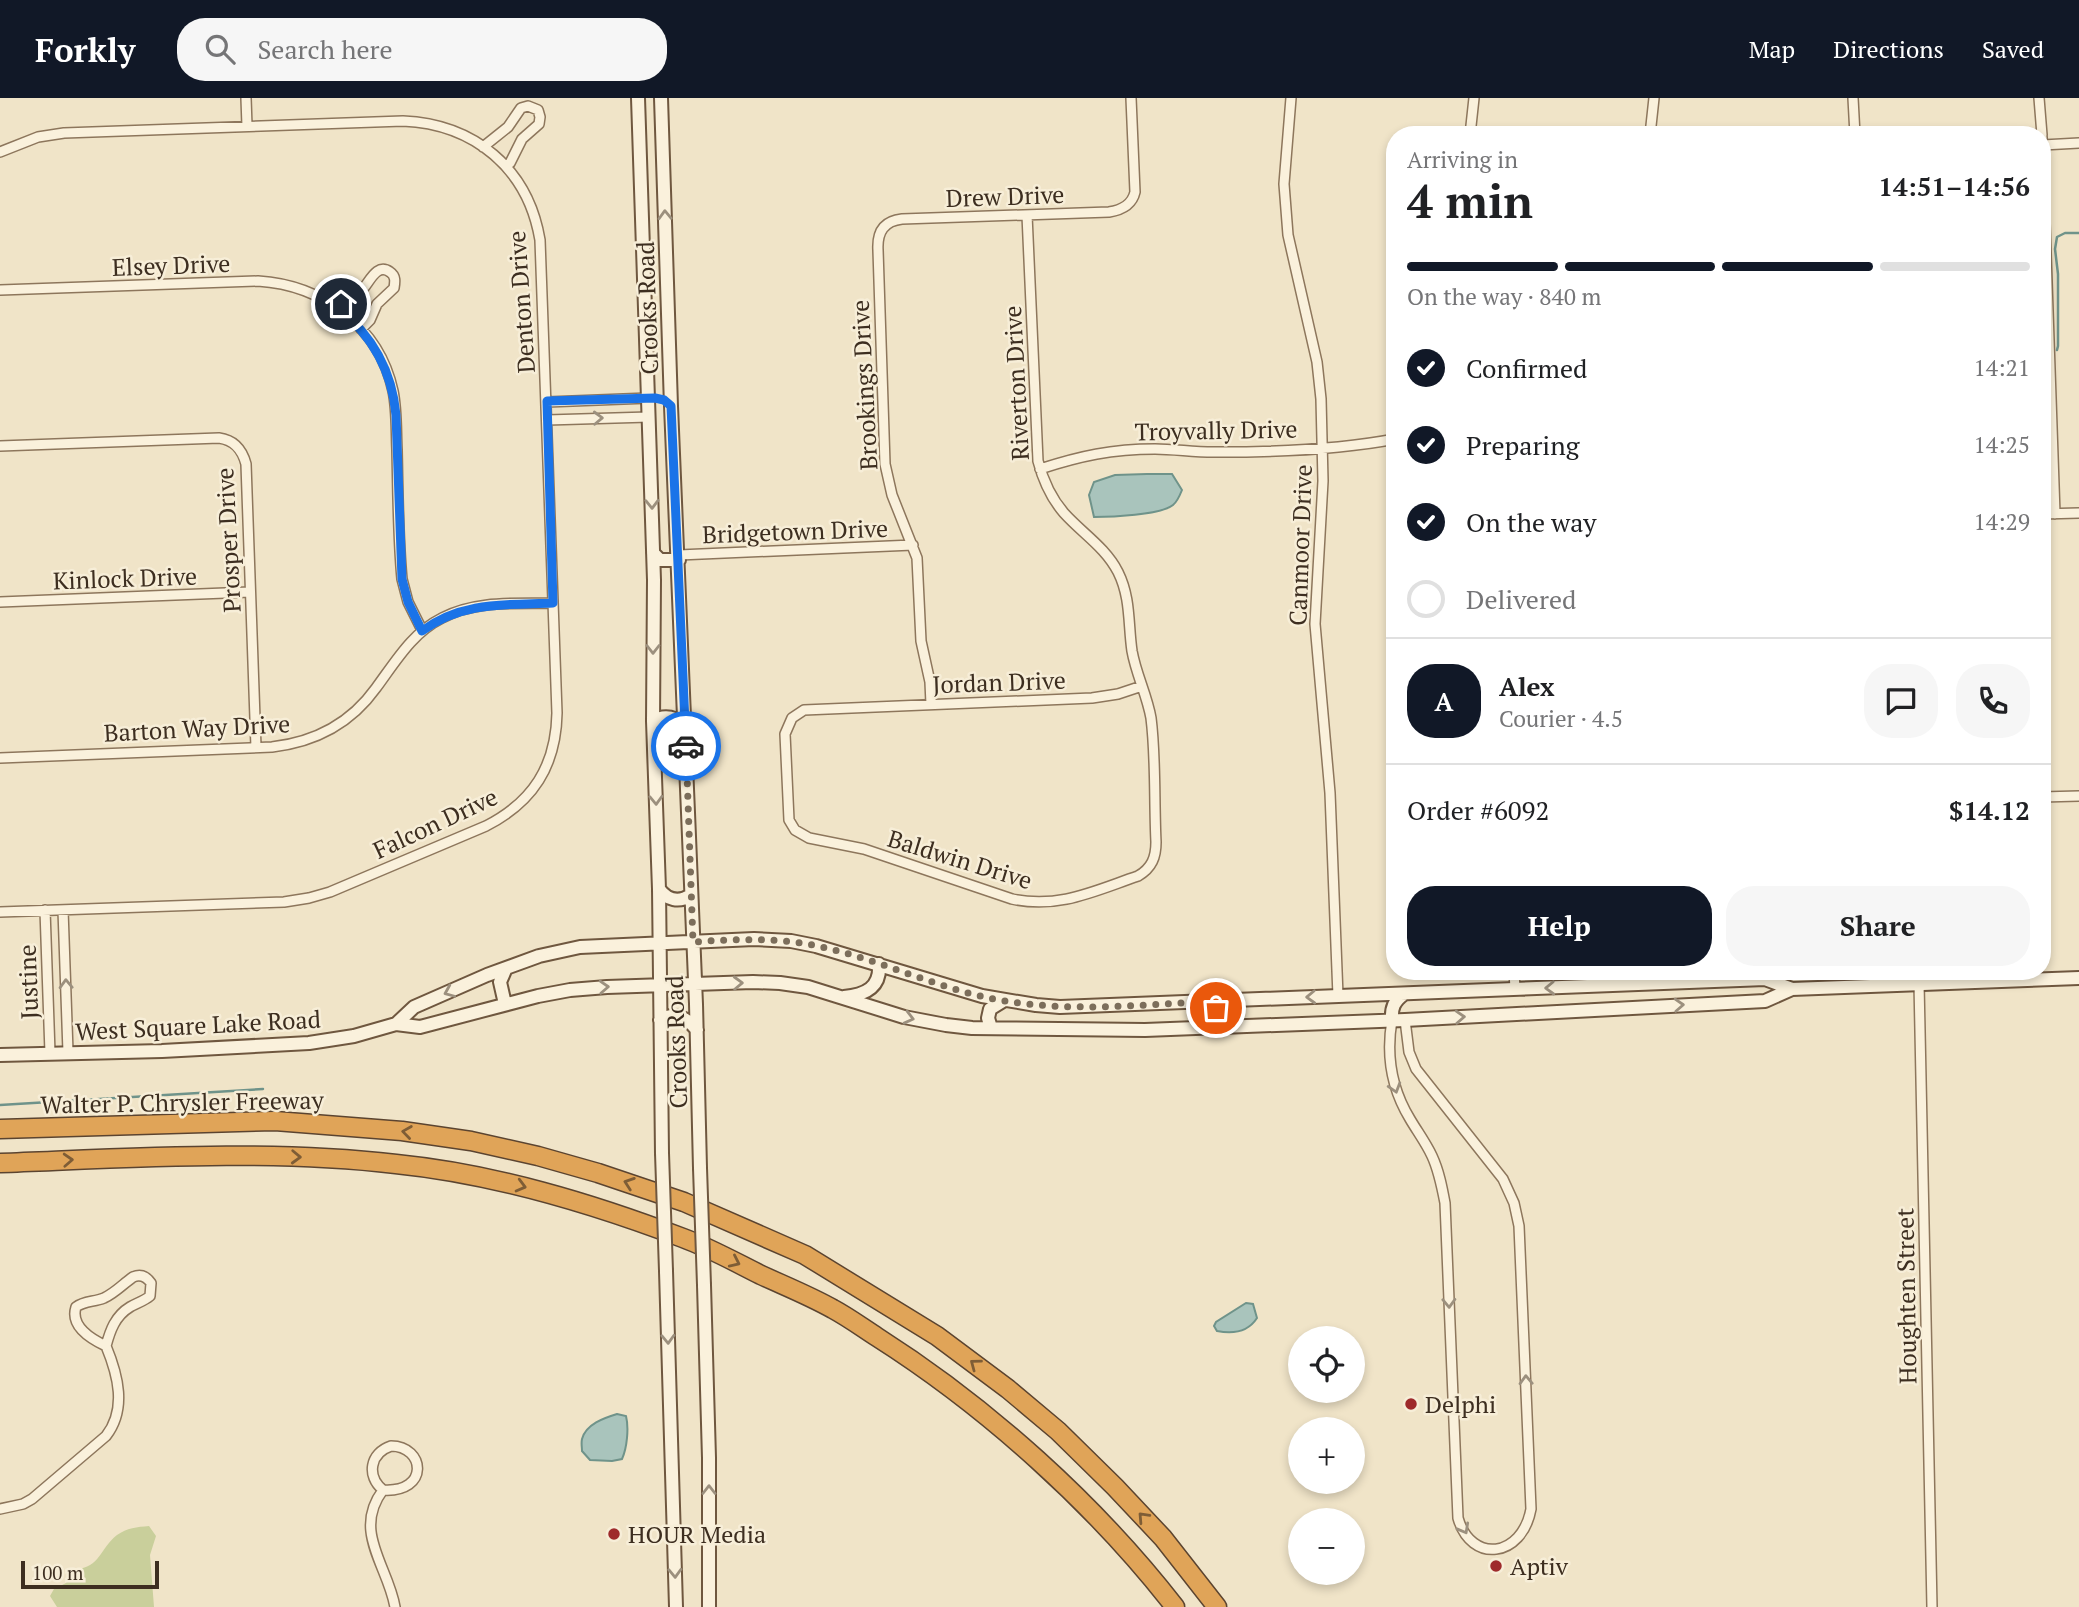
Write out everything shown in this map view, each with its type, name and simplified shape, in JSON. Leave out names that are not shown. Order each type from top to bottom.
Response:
[{"type":"highway","name":"Walter P. Chrysler Freeway","points":[[0,1129],[275,1121],[402,1131],[471,1141],[538,1156],[684,1202],[805,1255],[937,1336],[1009,1389],[1058,1431],[1115,1487],[1163,1538],[1217,1607]]},
{"type":"highway","points":[[0,1163],[254,1155],[339,1158],[399,1164],[504,1182],[565,1198],[686,1239],[833,1309],[917,1362],[992,1420],[1052,1474],[1131,1555],[1175,1607]]},
{"type":"main road","name":"Crooks Road","points":[[638,98],[653,552],[653,721],[659,889],[662,1153],[678,1604]]},
{"type":"main road","name":"Crooks Road","points":[[661,98],[697,1030],[709,1469],[707,1606]]},
{"type":"main road","points":[[649,398],[660,398],[671,406]]},
{"type":"main road","points":[[653,552],[664,562],[679,558]]},
{"type":"main road","points":[[653,721],[665,716],[685,725]]},
{"type":"main road","points":[[659,889],[664,895],[675,900],[691,895]]},
{"type":"main road","name":"West Square Lake Road","points":[[396,1024],[414,1007],[539,956],[580,947],[754,939],[791,941],[838,951],[948,987],[1003,1001],[1074,1007],[1514,989],[1637,980]]},
{"type":"main road","points":[[844,998],[858,995],[874,986],[879,976],[879,964]]},
{"type":"main road","points":[[505,1004],[500,982],[506,968]]},
{"type":"main road","name":"West Square Lake Road","points":[[2051,979],[2079,978]]},
{"type":"main road","points":[[1728,1002],[1736,992],[1734,980]]},
{"type":"main road","name":"West Square Lake Road","points":[[1768,980],[1792,989]]},
{"type":"main road","name":"West Square Lake Road","points":[[0,1055],[291,1045],[354,1036],[396,1024],[420,1027],[570,990],[659,985],[780,983],[808,987],[918,1020],[959,1027],[1145,1030],[1765,1001],[1792,989],[1880,980]]},
{"type":"main road","name":"West Square Lake Road","points":[[1906,980],[1919,984],[2026,980]]},
{"type":"main road","points":[[1398,1020],[1392,1011],[1394,1002],[1404,993]]},
{"type":"main road","points":[[991,1028],[988,1018],[990,1009],[1003,1001]]},
{"type":"main road","points":[[1206,1027],[1215,1018],[1216,1008],[1212,1001]]},
{"type":"main road","points":[[660,1020],[670,1016],[682,1017],[697,1030]]},
{"type":"street","points":[[246,98],[247,126]]},
{"type":"street","name":"Drew Drive","points":[[883,227],[902,219],[1116,211],[1128,204],[1134,196],[1131,98]]},
{"type":"street","name":"Canmoor Drive","points":[[1291,98],[1285,158],[1285,209],[1293,263],[1318,372],[1323,448],[1315,624],[1330,782],[1338,996]]},
{"type":"street","points":[[1472,126],[1474,98]]},
{"type":"street","points":[[1651,126],[1654,98]]},
{"type":"street","points":[[1853,98],[1855,126]]},
{"type":"street","points":[[2039,98],[2041,126]]},
{"type":"street","points":[[483,147],[508,127],[521,108],[528,106],[538,110],[541,117],[539,124],[522,139],[506,166]]},
{"type":"street","name":"Denton Drive","points":[[0,152],[24,141],[51,134],[417,121],[457,131],[506,166],[527,198],[537,224],[547,401]]},
{"type":"street","points":[[2051,145],[2079,143]]},
{"type":"street","name":"Riverton Drive","points":[[1027,215],[1035,440],[1040,469],[1060,508],[1103,550],[1119,573],[1127,596],[1132,652],[1142,687]]},
{"type":"street","name":"Brookings Drive","points":[[883,227],[877,242],[885,464],[892,495],[913,545],[918,568],[921,640],[930,682],[931,704]]},
{"type":"street","points":[[338,308],[362,290],[376,272],[390,272],[395,279],[394,288],[377,304],[370,320],[361,329]]},
{"type":"street","name":"Elsey Drive","points":[[0,290],[271,282],[306,290],[338,308],[361,329],[378,352],[393,391],[402,579],[408,602],[422,631]]},
{"type":"street","points":[[547,401],[649,398]]},
{"type":"street","name":"Falcon Drive","points":[[0,912],[299,900],[330,892],[509,813],[529,794],[544,771],[554,746],[557,713],[547,401]]},
{"type":"street","points":[[547,420],[649,417]]},
{"type":"street","name":"Prosper Drive","points":[[0,446],[219,438],[230,441],[240,449],[246,464],[256,747]]},
{"type":"street","name":"Troyvally Drive","points":[[1040,469],[1086,455],[1126,450],[1163,449],[1217,453],[1323,448],[1386,440]]},
{"type":"street","points":[[2051,448],[2055,514]]},
{"type":"street","points":[[2051,514],[2079,513]]},
{"type":"street","name":"Bridgetown Drive","points":[[679,558],[913,545]]},
{"type":"street","name":"Kinlock Drive","points":[[0,601],[250,593]]},
{"type":"street","name":"Barton Way Drive","points":[[0,758],[256,747],[305,741],[327,732],[348,718],[367,700],[404,649],[439,619],[467,608],[486,605],[553,603]]},
{"type":"street","name":"Jordan Drive","points":[[795,830],[788,816],[785,739],[788,726],[795,715],[808,709],[1092,698],[1142,687]]},
{"type":"street","name":"Baldwin Drive","points":[[795,830],[808,838],[864,849],[1028,902],[1054,902],[1071,898],[1138,876],[1151,866],[1156,849],[1152,729],[1142,687]]},
{"type":"street","points":[[2051,797],[2079,796]]},
{"type":"street","name":"Justine","points":[[45,910],[50,1053]]},
{"type":"street","name":"Justine","points":[[63,910],[68,1052]]},
{"type":"street","points":[[1514,980],[1514,989]]},
{"type":"street","name":"Houghten Street","points":[[1919,984],[1932,1607]]},
{"type":"street","points":[[1398,1020],[1416,1069],[1503,1179],[1514,1203],[1519,1226],[1531,1509],[1521,1536],[1507,1548],[1488,1548],[1472,1541],[1458,1518],[1445,1203],[1439,1173],[1432,1157],[1395,1090],[1391,1074],[1389,1039],[1398,1020]]},
{"type":"street","points":[[0,1509],[32,1499],[112,1428],[118,1406],[118,1385],[106,1346],[119,1316],[150,1296],[151,1283],[145,1277],[132,1277],[106,1297],[76,1307],[76,1322],[90,1338],[106,1346]]},
{"type":"street","points":[[386,1447],[404,1448],[416,1461],[415,1478],[400,1490],[383,1490],[376,1485],[372,1470],[376,1457],[386,1447]]},
{"type":"street","points":[[383,1490],[376,1499],[370,1531],[395,1607]]},
{"type":"green space","points":[[149,1526],[156,1536],[150,1555],[154,1607],[57,1607],[50,1596],[54,1589],[66,1583],[76,1569],[84,1568],[95,1561],[111,1540],[121,1533],[132,1528]]},
{"type":"water","points":[[1172,474],[1182,490],[1173,505],[1147,513],[1094,517],[1089,495],[1094,482],[1115,475]]},
{"type":"water","points":[[1246,1303],[1253,1304],[1257,1318],[1253,1323],[1239,1331],[1217,1331],[1214,1326],[1216,1322]]},
{"type":"water","points":[[617,1414],[626,1416],[627,1421],[622,1459],[590,1460],[582,1451],[584,1434],[596,1422]]},
{"type":"waterway","points":[[2057,350],[2057,237],[2065,233],[2079,233]]},
{"type":"waterway","points":[[0,1105],[263,1089]]},
{"type":"way so far","points":[[686,746],[693,942],[754,939],[803,943],[1003,1001],[1074,1007],[1212,1001],[1216,1008]]},
{"type":"place","name":"Delphi","points":[[1411,1404]]},
{"type":"place","name":"HOUR Media","points":[[614,1534]]},
{"type":"place","name":"Aptiv","points":[[1496,1566]]},
{"type":"route","points":[[341,304],[338,308],[356,323],[378,352],[393,391],[402,579],[408,602],[422,631],[439,619],[467,608],[553,603],[547,401],[660,398],[668,402],[671,406],[686,746]]}]
